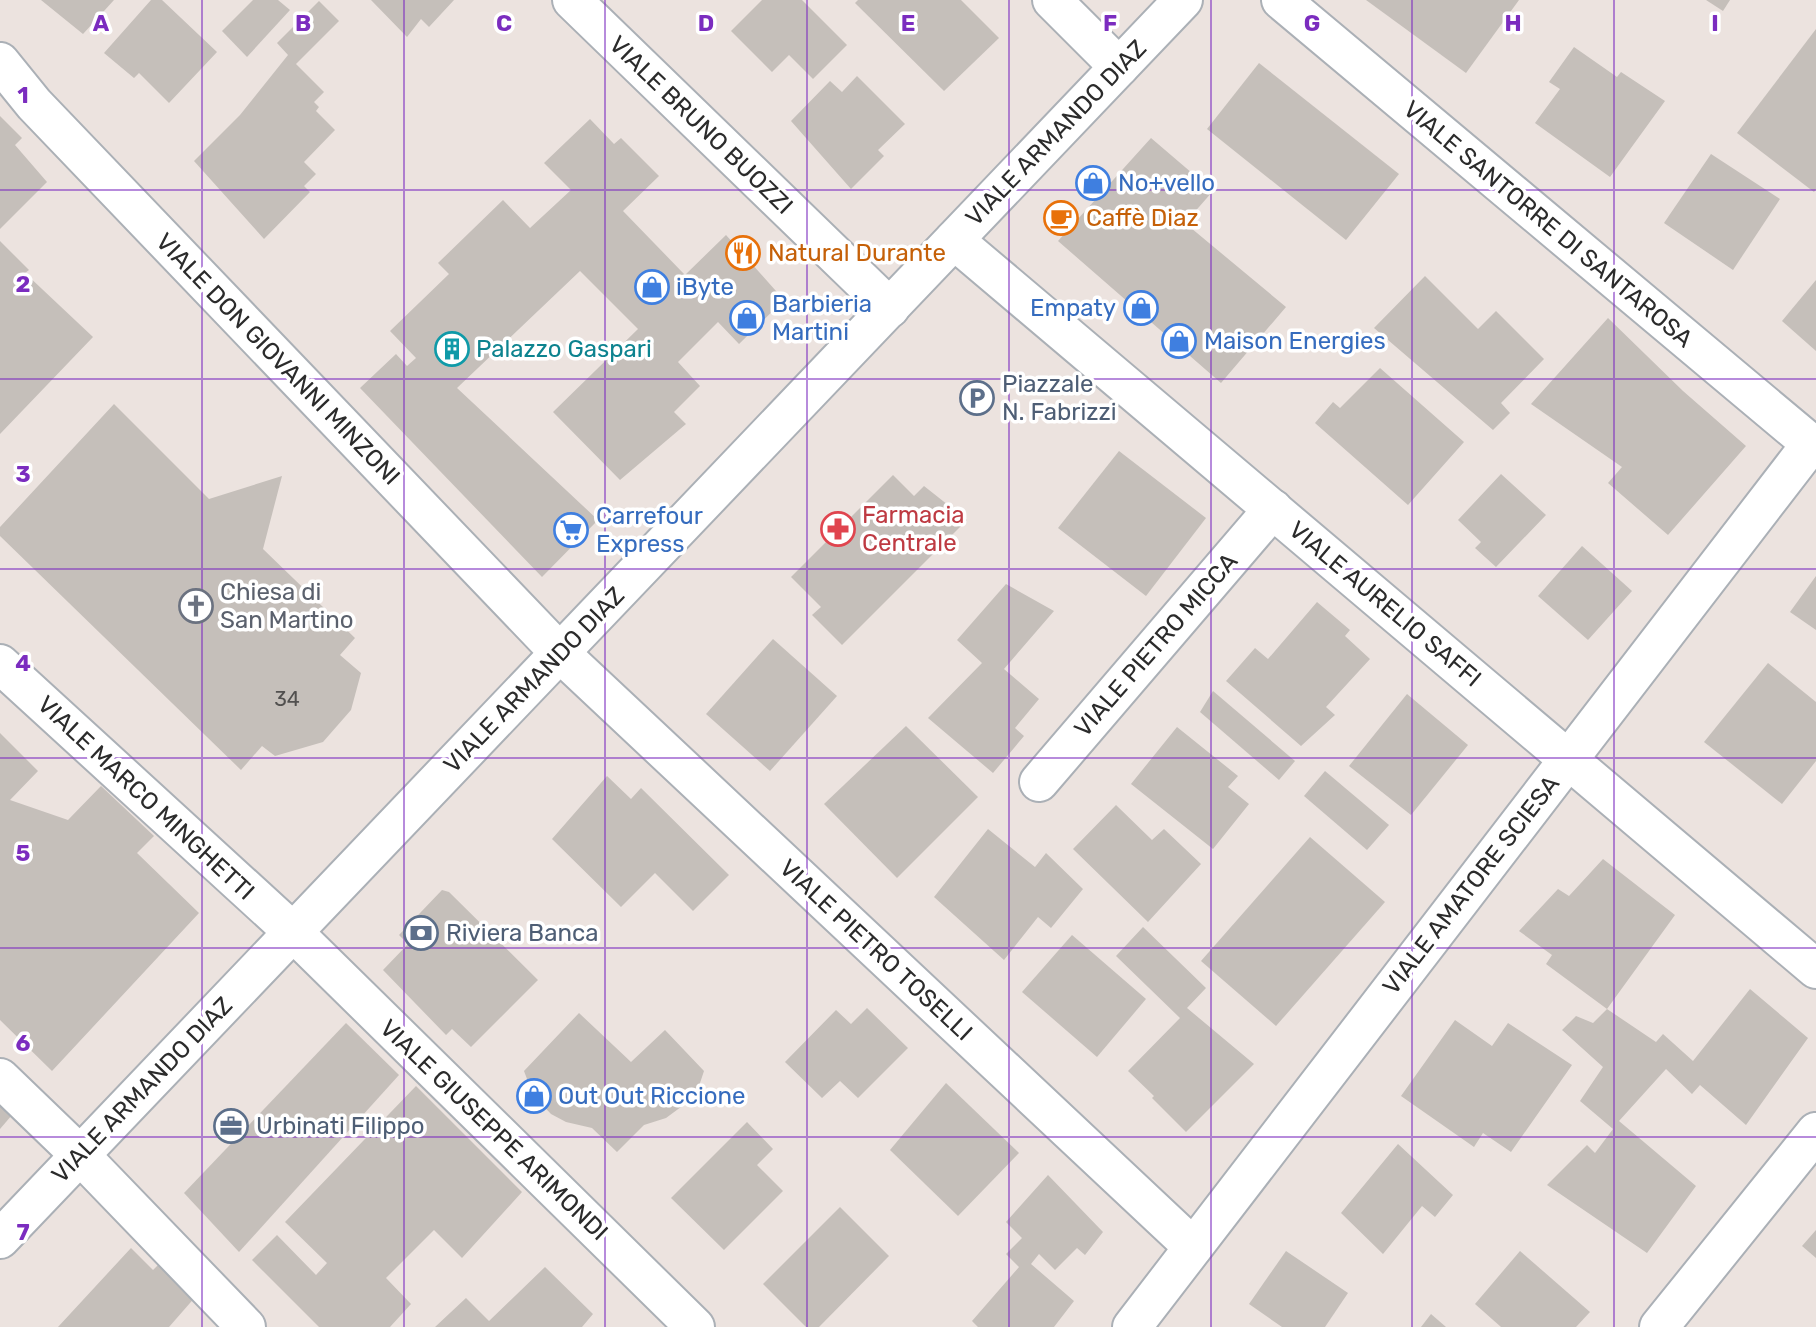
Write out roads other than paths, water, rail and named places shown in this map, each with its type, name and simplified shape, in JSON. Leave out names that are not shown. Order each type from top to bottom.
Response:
[{"type":"street","name":"VIALE BRUNO BUOZZI","points":[[572,0],[890,308]]},
{"type":"street","points":[[1052,0],[1119,67]]},
{"type":"street","name":"VIALE ARMANDO DIAZ","points":[[0,1239],[1183,0]]},
{"type":"street","name":"VIALE SANTORRE DI SANTAROSA","points":[[1281,0],[1813,446]]},
{"type":"street","name":"VIALE DON GIOVANNI MINZONI","points":[[0,62],[34,104],[560,653]]},
{"type":"street","name":"VIALE AURELIO SAFFI","points":[[954,240],[1816,969]]},
{"type":"street","name":"VIALE AMATORE SCIESA","points":[[1132,1327],[1568,759],[1813,446]]},
{"type":"street","name":"VIALE PIETRO MICCA","points":[[1039,782],[1273,509]]},
{"type":"street","name":"VIALE PIETRO TOSELLI","points":[[560,653],[1193,1247]]},
{"type":"street","name":"VIALE MARCO MINGHETTI","points":[[0,664],[293,932]]},
{"type":"street","name":"VIALE GIUSEPPE ARIMONDI","points":[[293,932],[695,1327]]},
{"type":"street","points":[[0,1079],[80,1155],[246,1327]]},
{"type":"street","points":[[1659,1327],[1816,1132]]},
{"type":"place","name":"No+vello","points":[[1093,183]]},
{"type":"place","name":"Caffè Diaz","points":[[1061,218]]},
{"type":"place","name":"Natural Durante","points":[[743,253]]},
{"type":"place","name":"iByte","points":[[652,287]]},
{"type":"place","name":"Empaty","points":[[1141,308]]},
{"type":"place","name":"Barbieria Martini","points":[[747,318]]},
{"type":"place","name":"Maison Energies","points":[[1179,341]]},
{"type":"place","name":"Palazzo Gaspari","points":[[452,349]]},
{"type":"place","name":"Piazzale N. Fabrizzi","points":[[977,398]]},
{"type":"place","name":"Farmacia Centrale","points":[[838,529]]},
{"type":"place","name":"Carrefour Express","points":[[571,530]]},
{"type":"place","name":"Chiesa di San Martino","points":[[196,606]]},
{"type":"place","name":"Riviera Banca","points":[[421,933]]},
{"type":"place","name":"Out Out Riccione","points":[[534,1096]]},
{"type":"place","name":"Urbinati Filippo","points":[[231,1126]]}]
